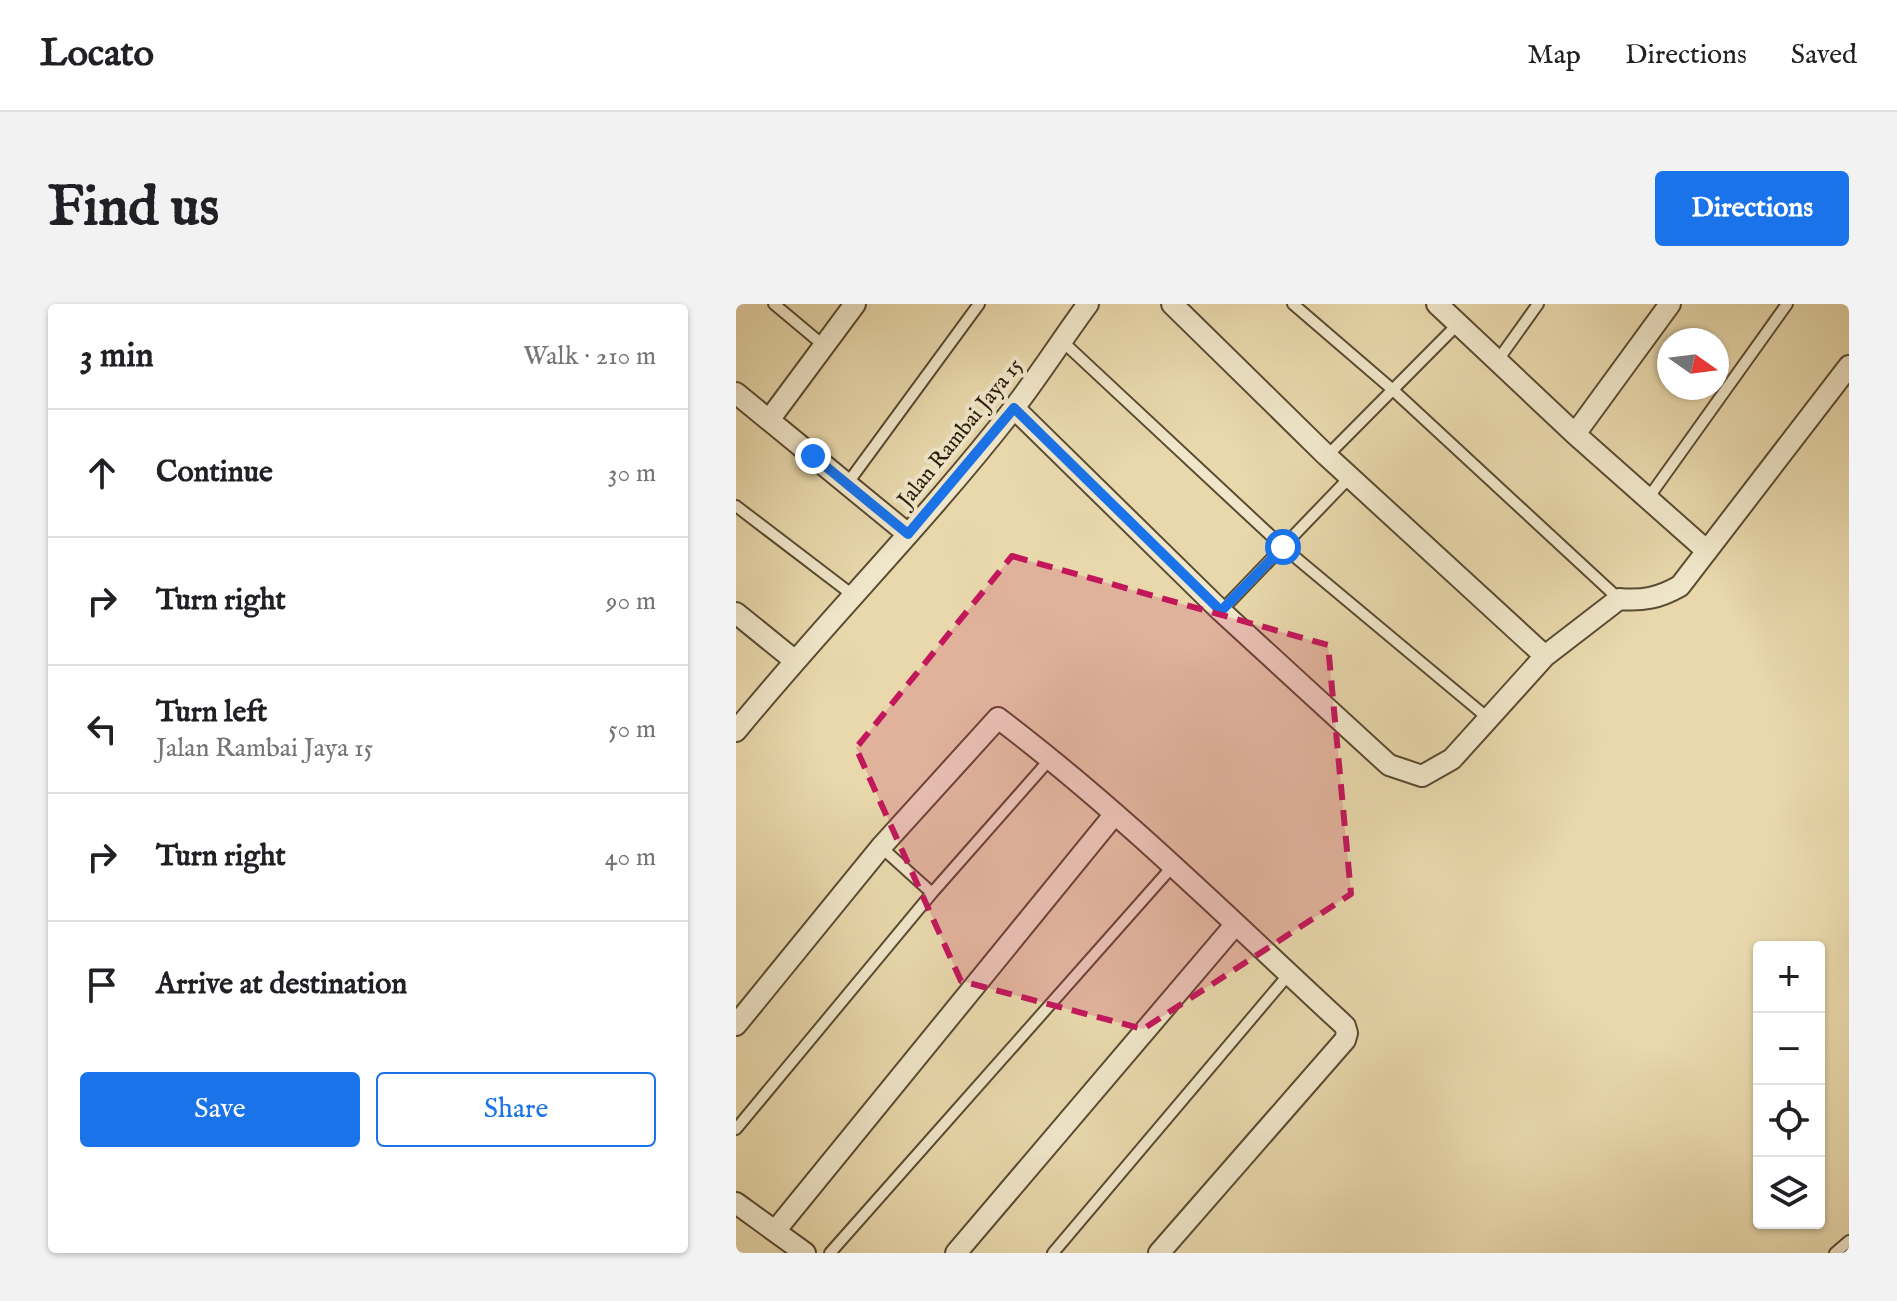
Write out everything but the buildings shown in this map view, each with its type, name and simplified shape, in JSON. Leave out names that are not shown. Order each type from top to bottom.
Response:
[{"type":"street","points":[[769,420],[855,304]]},
{"type":"street","name":"Jalan Rambai Jaya 15","points":[[736,731],[1014,408],[1088,304]]},
{"type":"street","points":[[1172,304],[1327,456],[1545,656]]},
{"type":"street","points":[[1437,304],[1575,434],[1707,551]]},
{"type":"street","points":[[1575,434],[1670,304]]},
{"type":"street","points":[[1014,408],[1221,611],[1389,765],[1422,776],[1452,759],[1545,656],[1619,599],[1661,597],[1680,586],[1846,376]]},
{"type":"street","points":[[736,393],[908,534]]},
{"type":"street","points":[[736,613],[794,660]]},
{"type":"street","points":[[736,1025],[881,847],[998,718],[1051,758],[1345,1026],[1345,1040],[1159,1253]]},
{"type":"street","points":[[775,1231],[1114,815]]},
{"type":"street","points":[[956,1253],[1235,925]]},
{"type":"street","points":[[736,1203],[805,1253]]},
{"type":"lane","points":[[774,304],[823,345]]},
{"type":"lane","points":[[847,484],[979,304]]},
{"type":"lane","points":[[1293,304],[1393,390],[1619,599]]},
{"type":"lane","points":[[1498,360],[1538,304]]},
{"type":"lane","points":[[1649,497],[1787,304]]},
{"type":"lane","points":[[1327,456],[1459,323]]},
{"type":"lane","points":[[1062,341],[1283,547],[1489,719]]},
{"type":"lane","points":[[1221,611],[1350,477]]},
{"type":"lane","points":[[736,506],[854,596]]},
{"type":"lane","points":[[736,1129],[932,893],[1051,758]]},
{"type":"lane","points":[[881,847],[932,893]]},
{"type":"lane","points":[[830,1253],[1172,867]]},
{"type":"lane","points":[[1053,1253],[1289,974]]},
{"type":"lane","points":[[1835,1253],[1849,1241]]},
{"type":"highlighted area","points":[[1012,556],[1328,645],[1351,894],[1143,1029],[961,981],[856,748]]},
{"type":"route","points":[[813,456],[908,534],[1014,408],[1221,611],[1283,547]]}]
